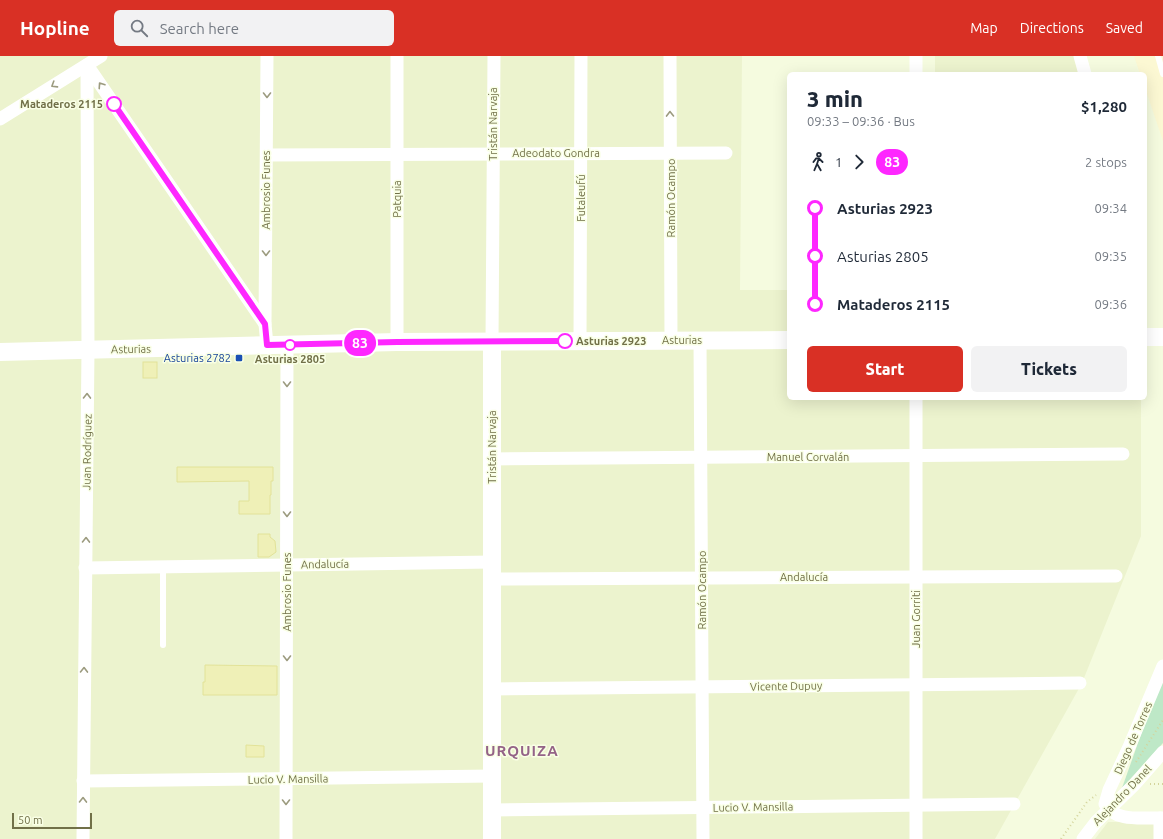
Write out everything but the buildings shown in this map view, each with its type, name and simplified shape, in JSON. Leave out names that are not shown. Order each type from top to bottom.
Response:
[{"type":"street","points":[[0,119],[101,56]]},
{"type":"street","name":"Ambrosio Funes","points":[[267,56],[265,324],[267,345]]},
{"type":"street","name":"Patquia","points":[[397,56],[397,342]]},
{"type":"street","name":"Tristán Narvaja","points":[[492,839],[492,341],[494,56]]},
{"type":"street","name":"Futaleufú","points":[[580,341],[581,56]]},
{"type":"street","name":"Ramón Ocampo","points":[[670,56],[671,340]]},
{"type":"street","points":[[916,56],[916,72]]},
{"type":"street","points":[[1080,56],[1084,72]]},
{"type":"street","points":[[87,65],[265,324]]},
{"type":"street","name":"Juan Rodríguez","points":[[83,839],[88,350],[87,65]]},
{"type":"street","name":"Adeodato Gondra","points":[[267,155],[726,152]]},
{"type":"street","name":"Ramón Ocampo","points":[[700,340],[704,839]]},
{"type":"street","name":"Asturias","points":[[0,352],[397,342],[787,340]]},
{"type":"street","name":"Ambrosio Funes","points":[[286,839],[288,345]]},
{"type":"street","name":"Juan Gorriti","points":[[916,400],[916,839]]},
{"type":"street","name":"Manuel Corvalán","points":[[492,459],[1123,454]]},
{"type":"street","name":"Andalucía","points":[[85,568],[287,564],[701,578],[1116,576]]},
{"type":"street","name":"Diego de Torres","points":[[1108,809],[1105,804],[1106,799],[1163,666]]},
{"type":"street","name":"Vicente Dupuy","points":[[492,689],[1080,683]]},
{"type":"street","name":"Alejandro Danel","points":[[1083,839],[1096,822],[1135,784],[1163,752]]},
{"type":"street","name":"Lucio V. Mansilla","points":[[83,781],[492,776]]},
{"type":"street","name":"Lucio V. Mansilla","points":[[492,810],[1014,804]]},
{"type":"street","points":[[1108,809],[1116,815],[1124,817],[1161,818],[1160,839]]},
{"type":"lane","points":[[1154,56],[1160,60],[1163,74]]},
{"type":"lane","points":[[163,645],[164,566]]},
{"type":"shaded area","points":[[0,56],[742,56],[740,290],[787,290],[787,400],[1141,400],[1141,536],[1082,683],[995,839],[0,839]]},
{"type":"shaded area","points":[[935,56],[1075,56],[1079,72],[935,72]]},
{"type":"shaded area","points":[[1134,56],[1163,56],[1163,141],[1147,94],[1147,72],[1139,72]]},
{"type":"shaded area","points":[[1163,677],[1163,743],[1122,788],[1149,712]]},
{"type":"shaded area","points":[[1108,822],[1163,822],[1163,839],[1095,839]]},
{"type":"bus line","name":"83","points":[[114,104],[265,324],[267,345],[397,342],[565,341]]},
{"type":"place","name":"Mataderos 2115","points":[[114,104]]},
{"type":"place","name":"Asturias 2923","points":[[565,341]]},
{"type":"place","name":"Asturias 2805","points":[[290,345]]},
{"type":"place","name":"Asturias 2782","points":[[239,358]]},
{"type":"district","name":"URQUIZA","points":[[522,751]]}]
